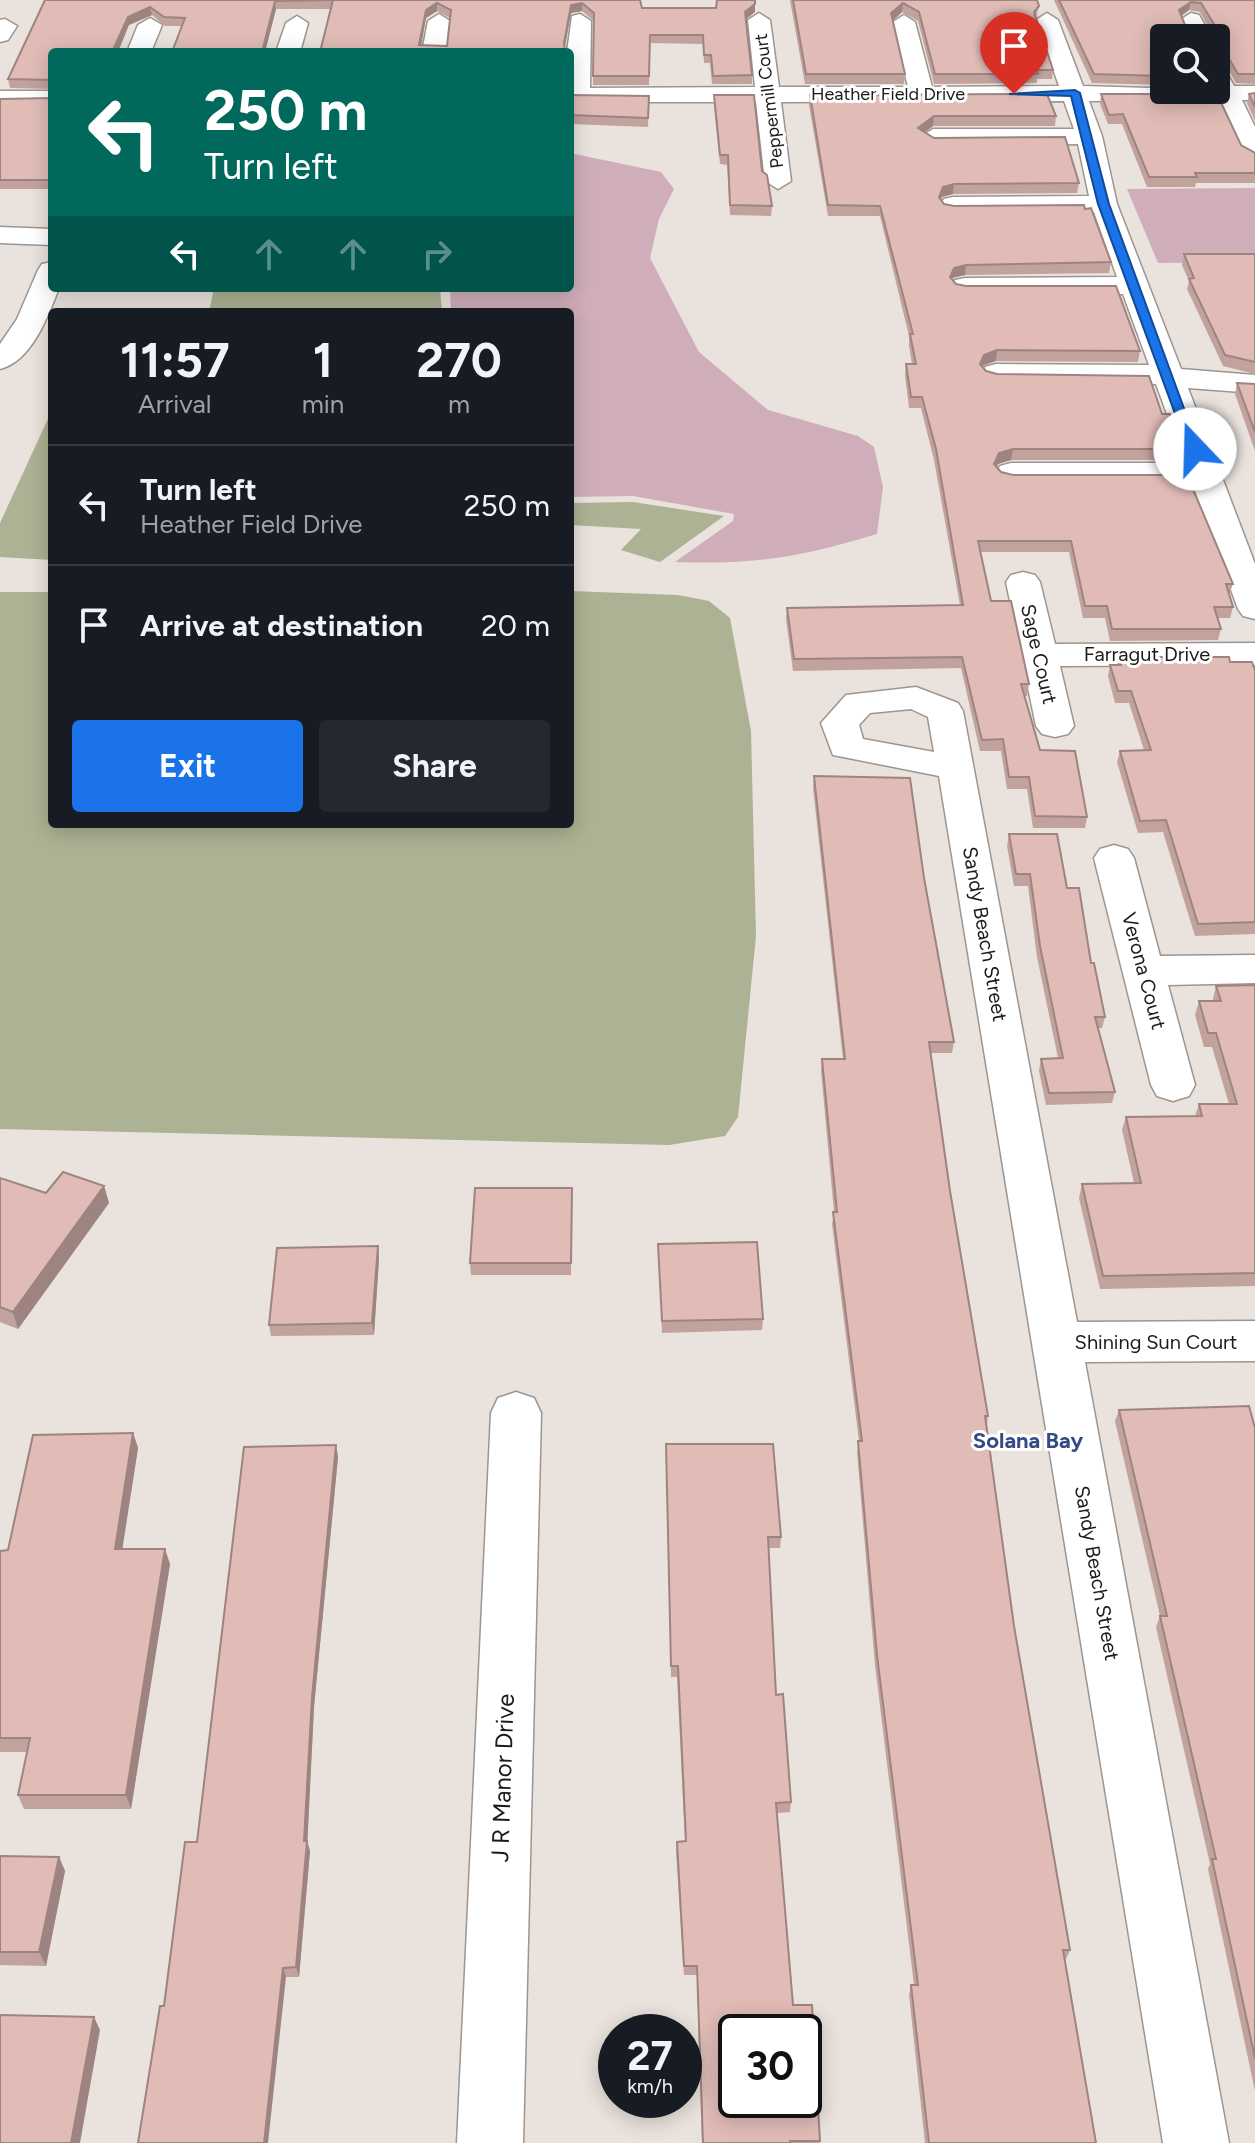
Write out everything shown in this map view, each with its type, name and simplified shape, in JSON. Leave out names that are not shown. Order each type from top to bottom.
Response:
[{"type":"street","name":"Peppermill Court","points":[[759,20],[778,181]]},
{"type":"street","points":[[1047,20],[1089,136],[1104,204],[1167,377],[1251,589]]},
{"type":"street","points":[[435,48],[439,21]]},
{"type":"street","points":[[574,95],[580,21]]},
{"type":"street","points":[[904,22],[922,94]]},
{"type":"street","points":[[289,48],[297,23]]},
{"type":"street","points":[[141,48],[150,25]]},
{"type":"street","name":"Heather Field Drive","points":[[1230,86],[1255,93]]},
{"type":"street","name":"Heather Field Drive","points":[[574,95],[1075,93],[1150,88]]},
{"type":"street","points":[[0,98],[48,98]]},
{"type":"street","points":[[1230,102],[1255,153]]},
{"type":"street","points":[[933,137],[1089,136]]},
{"type":"street","points":[[953,205],[1104,204]]},
{"type":"street","points":[[0,235],[48,237]]},
{"type":"street","points":[[0,360],[15,348],[28,327],[48,280]]},
{"type":"street","points":[[965,286],[1134,285]]},
{"type":"street","points":[[996,373],[1134,372],[1255,384]]},
{"type":"street","points":[[1011,473],[1204,473]]},
{"type":"street","name":"Sage Court","points":[[1023,582],[1055,726]]},
{"type":"street","name":"Farragut Drive","points":[[1040,655],[1255,654]]},
{"type":"street","name":"Sandy Beach Street","points":[[956,766],[1196,2143]]},
{"type":"street","name":"Verona Court","points":[[1114,858],[1173,1085]]},
{"type":"street","points":[[1145,971],[1255,969]]},
{"type":"street","name":"Shining Sun Court","points":[[1056,1342],[1255,1341]]},
{"type":"street","name":"J R Manor Drive","points":[[490,2143],[516,1413]]},
{"type":"shaded area","points":[[574,154],[661,172],[674,189],[659,219],[650,258],[699,352],[768,410],[858,436],[874,447],[883,487],[877,534],[778,558],[675,562],[733,521],[734,514],[633,496],[574,497],[574,308],[451,308],[450,292],[574,292]]},
{"type":"shaded area","points":[[1255,188],[1255,262],[1158,263],[1127,189]]},
{"type":"shaded area","points":[[213,292],[440,292],[442,308],[210,308]]},
{"type":"shaded area","points":[[48,419],[48,560],[0,557],[0,523]]},
{"type":"shaded area","points":[[633,502],[724,516],[660,562],[621,550],[641,529],[574,525],[574,503]]},
{"type":"shaded area","points":[[574,591],[678,595],[709,601],[730,618],[751,731],[756,936],[738,1117],[725,1136],[669,1145],[0,1129],[0,592],[48,592],[48,828],[574,828]]},
{"type":"building","points":[[45,0],[333,0],[275,1],[263,48],[174,48],[185,18],[164,17],[150,7],[128,17],[114,48],[48,48],[48,80],[8,79]]},
{"type":"building","points":[[333,0],[640,0],[642,8],[716,8],[717,0],[755,0],[755,4],[745,12],[752,75],[713,76],[711,55],[704,55],[703,35],[650,35],[649,76],[593,76],[594,13],[582,3],[571,5],[565,48],[321,48]],"holes":[[[437,3],[451,10],[447,46],[419,45],[426,10]]]},
{"type":"building","points":[[793,0],[1037,0],[1039,6],[1034,12],[1053,70],[1036,70],[1038,74],[935,74],[919,12],[903,3],[891,13],[905,74],[806,74]]},
{"type":"building","points":[[1059,0],[1255,0],[1255,74],[1238,74],[1230,60],[1230,24],[1214,24],[1201,3],[1191,2],[1179,10],[1185,24],[1150,24],[1150,76],[1094,74]]},
{"type":"building","points":[[1255,93],[1255,107],[1249,94]]},
{"type":"building","points":[[1047,94],[1056,116],[934,116],[918,128],[934,138],[1065,137],[1079,183],[954,184],[943,187],[939,197],[944,204],[954,206],[1084,205],[1085,209],[1091,208],[1111,262],[966,265],[954,268],[950,277],[956,284],[966,286],[1116,286],[1140,351],[997,350],[984,355],[980,364],[986,371],[997,374],[1149,376],[1162,414],[1170,414],[1182,445],[1175,445],[1176,449],[1013,449],[999,453],[994,464],[1001,472],[1013,475],[1187,475],[1233,584],[1226,584],[1233,607],[1214,607],[1221,629],[1112,629],[1107,606],[1085,606],[1071,541],[978,541],[991,601],[1011,601],[1029,684],[1021,684],[1040,750],[1075,751],[1087,817],[1035,816],[1029,777],[1009,777],[1003,739],[982,740],[962,657],[794,659],[787,608],[963,605],[936,449],[922,397],[911,397],[906,364],[916,364],[910,334],[913,334],[880,206],[828,205],[810,95]]},
{"type":"building","points":[[1101,94],[1150,94],[1150,104],[1222,104],[1241,145],[1255,153],[1255,173],[1149,177],[1123,114],[1109,115]]},
{"type":"building","points":[[574,95],[649,96],[648,118],[574,115]]},
{"type":"building","points":[[714,95],[754,95],[762,171],[767,175],[772,206],[730,205],[728,155],[720,155]]},
{"type":"building","points":[[48,98],[48,180],[0,180],[0,99]]},
{"type":"building","points":[[1184,254],[1255,254],[1255,362],[1225,355],[1189,279],[1194,278]]},
{"type":"building","points":[[1237,383],[1255,384],[1255,432]]},
{"type":"building","points":[[1119,657],[1229,657],[1230,662],[1252,662],[1255,670],[1255,922],[1198,924],[1166,820],[1140,821],[1120,751],[1151,750],[1131,691],[1118,691],[1110,665],[1121,665]]},
{"type":"building","points":[[814,776],[910,778],[924,878],[954,1042],[929,1042],[950,1191],[988,1416],[985,1416],[1014,1626],[1070,1950],[1063,1950],[1096,2143],[929,2143],[911,1985],[918,1985],[877,1655],[858,1441],[862,1441],[833,1212],[837,1212],[822,1059],[845,1059]]},
{"type":"building","points":[[1009,834],[1057,834],[1067,888],[1079,888],[1091,963],[1094,963],[1105,1017],[1095,1017],[1115,1092],[1049,1093],[1041,1059],[1063,1058],[1040,946],[1030,874],[1016,874]]},
{"type":"building","points":[[1255,985],[1255,1273],[1103,1276],[1082,1184],[1141,1183],[1126,1117],[1202,1116],[1199,1104],[1237,1104],[1216,1033],[1208,1033],[1199,1001],[1221,1001],[1216,986]]},
{"type":"building","points":[[63,1172],[104,1186],[13,1312],[0,1307],[0,1178],[46,1193]]},
{"type":"building","points":[[475,1188],[572,1188],[571,1263],[470,1263]]},
{"type":"building","points":[[757,1242],[763,1319],[662,1321],[658,1244]]},
{"type":"building","points":[[378,1246],[372,1323],[269,1325],[277,1248]]},
{"type":"building","points":[[1249,1406],[1255,1428],[1255,2058],[1212,1859],[1216,1859],[1160,1616],[1167,1616],[1119,1410]]},
{"type":"building","points":[[133,1433],[115,1549],[165,1549],[126,1795],[18,1795],[30,1738],[0,1738],[0,1551],[8,1550],[33,1435]]},
{"type":"building","points":[[666,1444],[773,1444],[781,1537],[768,1537],[776,1695],[783,1694],[791,1802],[776,1803],[793,2005],[812,2005],[813,2014],[718,2014],[718,2118],[819,2118],[820,2141],[703,2143],[702,2014],[699,2014],[697,1966],[684,1966],[677,1842],[686,1841],[678,1666],[671,1666]]},
{"type":"building","points":[[336,1445],[312,1697],[304,1841],[307,1841],[296,1967],[283,1968],[264,2143],[138,2143],[160,2006],[164,2006],[185,1842],[197,1842],[244,1447]]},
{"type":"building","points":[[0,1856],[59,1857],[39,1952],[0,1952]]},
{"type":"building","points":[[0,2015],[94,2017],[71,2143],[0,2143]]},
{"type":"district","name":"Solana Bay","points":[[1028,1440]]},
{"type":"route","points":[[1014,94],[1075,93],[1089,136],[1104,204],[1195,449]]}]
